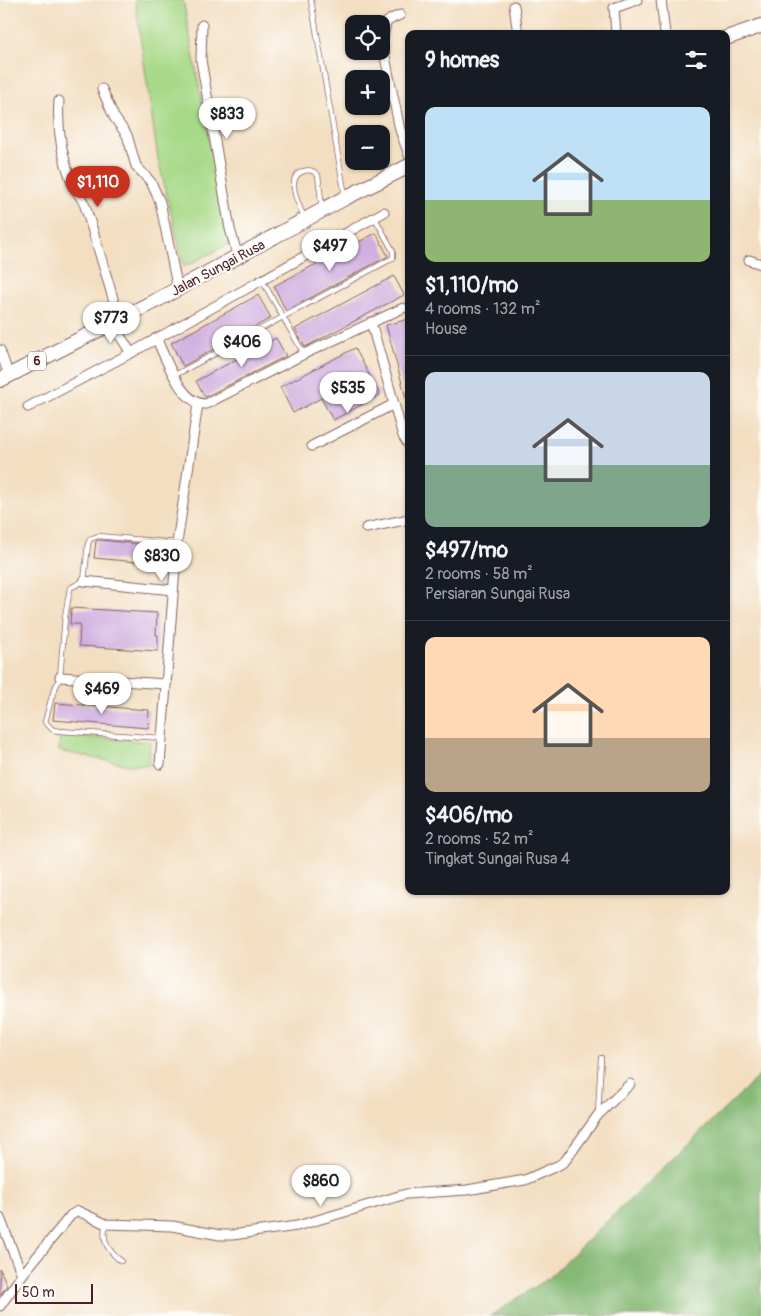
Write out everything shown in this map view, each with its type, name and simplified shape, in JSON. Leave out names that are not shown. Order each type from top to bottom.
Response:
[{"type":"main road","points":[[730,37],[761,26]]},
{"type":"main road","name":"Jalan Sungai Rusa","points":[[4,378],[178,290],[323,212],[345,198],[405,168]]},
{"type":"street","points":[[616,30],[614,8],[637,0]]},
{"type":"street","points":[[661,0],[665,30]]},
{"type":"street","points":[[514,6],[517,30]]},
{"type":"street","points":[[400,15],[386,23],[382,42],[400,130],[405,144]]},
{"type":"street","points":[[202,25],[201,60],[230,229],[238,257]]},
{"type":"street","points":[[102,89],[114,117],[127,135],[136,166],[150,182],[160,202],[178,290]]},
{"type":"street","points":[[59,100],[60,141],[66,163],[72,182],[84,204],[116,321],[131,353]]},
{"type":"street","points":[[28,407],[131,353],[384,212]]},
{"type":"street","points":[[750,260],[761,264]]},
{"type":"street","points":[[156,338],[186,396],[198,404],[210,403],[304,354],[371,322],[405,310]]},
{"type":"street","points":[[371,322],[405,442]]},
{"type":"street","points":[[0,350],[4,378]]},
{"type":"street","points":[[160,764],[177,543],[198,404]]},
{"type":"street","points":[[312,446],[394,404]]},
{"type":"street","points":[[366,528],[405,520]]},
{"type":"street","points":[[84,581],[173,590]]},
{"type":"street","points":[[60,677],[166,684]]},
{"type":"street","points":[[0,1306],[22,1275],[75,1212],[81,1211],[106,1224],[172,1226],[220,1235],[232,1235],[297,1226],[406,1194],[467,1190],[525,1180],[559,1166],[598,1116],[630,1084]]},
{"type":"street","points":[[0,1218],[22,1275]]},
{"type":"lane","points":[[311,0],[345,198]]},
{"type":"lane","points":[[306,221],[299,207],[294,186],[294,179],[299,172],[309,170],[314,171],[318,175],[323,212]]},
{"type":"lane","points":[[174,376],[393,258],[393,251],[375,218]]},
{"type":"lane","points":[[262,280],[304,354]]},
{"type":"lane","points":[[162,738],[53,730],[46,722],[52,696],[60,677],[65,617],[70,588],[84,581],[90,539],[94,536],[177,543]]},
{"type":"lane","points":[[598,1116],[601,1058]]},
{"type":"lane","points":[[106,1224],[104,1233],[106,1244],[121,1261]]},
{"type":"green space","points":[[135,0],[183,0],[229,244],[184,267],[158,159]]},
{"type":"green space","points":[[60,734],[150,742],[149,765],[129,765],[59,751]]},
{"type":"green space","points":[[761,1074],[761,1316],[490,1316],[547,1279]]},
{"type":"building","points":[[376,233],[388,256],[286,311],[274,286]]},
{"type":"building","points":[[394,276],[404,295],[305,347],[295,329]]},
{"type":"building","points":[[258,295],[271,318],[183,366],[171,343]]},
{"type":"building","points":[[405,320],[405,394],[386,325]]},
{"type":"building","points":[[276,338],[286,356],[205,397],[196,381]]},
{"type":"building","points":[[355,348],[380,395],[333,420],[321,398],[293,413],[280,387]]},
{"type":"building","points":[[96,541],[160,546],[158,564],[94,558]]},
{"type":"building","points":[[71,608],[157,613],[156,635],[158,635],[158,651],[79,646],[80,624],[70,624]]},
{"type":"building","points":[[55,703],[149,710],[148,728],[53,720]]},
{"type":"building","points":[[0,1269],[7,1285],[0,1295]]}]
